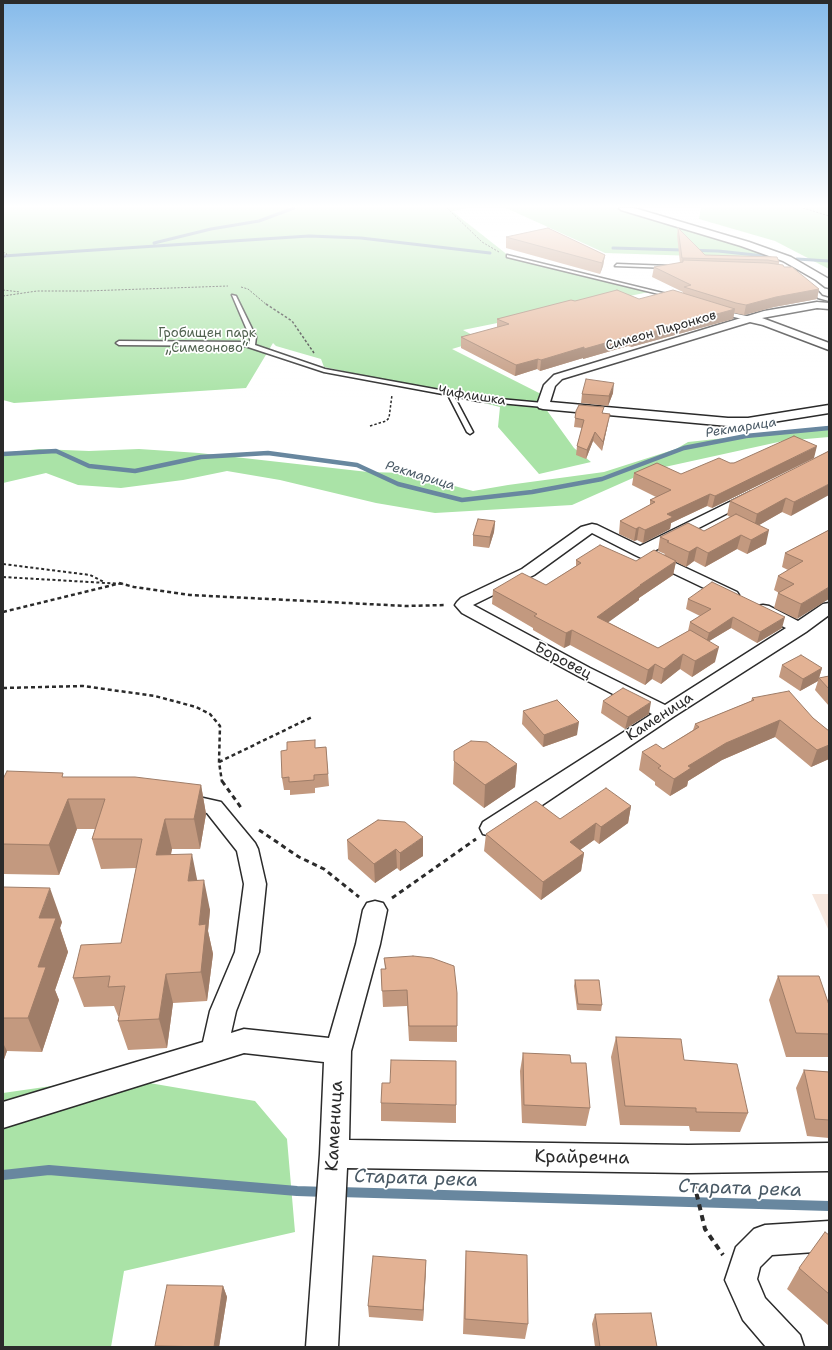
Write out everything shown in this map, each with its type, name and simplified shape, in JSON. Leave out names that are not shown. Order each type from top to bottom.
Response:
[{"type":"street","points":[[808,271],[829,285]]},
{"type":"street","name":"Симеон Пиронков","points":[[543,405],[550,385],[558,377],[768,313],[817,305],[829,306]]},
{"type":"street","points":[[751,319],[766,322],[829,347]]},
{"type":"street","name":"Чифлишка","points":[[543,405],[728,422],[748,422],[829,408]]},
{"type":"street","points":[[640,552],[759,491]]},
{"type":"street","points":[[463,605],[467,601],[528,572],[586,530],[592,528],[800,628]]},
{"type":"street","name":"Боровец","points":[[463,605],[584,672],[666,713]]},
{"type":"street","name":"Каменица","points":[[491,828],[829,608]]},
{"type":"street","points":[[159,799],[183,801],[214,807],[246,848],[255,884],[247,952],[223,1011],[214,1050]]},
{"type":"street","name":"Каменица","points":[[322,1347],[334,1154],[338,1051],[368,944],[375,910]]},
{"type":"street","points":[[3,1114],[97,1087],[244,1041],[338,1051]]},
{"type":"street","name":"Крайречна","points":[[334,1154],[688,1159],[829,1157]]},
{"type":"street","points":[[788,1347],[754,1309],[741,1280],[747,1258],[764,1240],[829,1236]]},
{"type":"lane","points":[[569,271],[677,298]]},
{"type":"lane","points":[[804,281],[820,297],[829,300]]},
{"type":"lane","points":[[234,296],[253,337],[252,346]]},
{"type":"lane","points":[[719,312],[751,319]]},
{"type":"lane","name":"Чифлишка","points":[[119,343],[245,344],[324,370],[478,399],[543,405]]},
{"type":"lane","points":[[450,394],[470,432]]},
{"type":"path","points":[[3,290],[27,292],[230,286]]},
{"type":"path","points":[[238,286],[248,289],[268,306],[292,321],[324,370]]},
{"type":"path","points":[[3,296],[27,292]]},
{"type":"path","points":[[370,426],[386,421],[389,418],[391,397],[397,384]]},
{"type":"path","points":[[3,564],[90,575],[106,583]]},
{"type":"path","points":[[3,577],[121,583],[134,587],[190,595],[406,606],[463,605]]},
{"type":"path","points":[[3,611],[121,583]]},
{"type":"path","points":[[3,688],[83,686],[155,696],[196,707],[210,714],[220,726],[219,762],[222,783],[245,812]]},
{"type":"path","points":[[219,762],[312,717]]},
{"type":"path","points":[[255,824],[260,830],[299,857],[324,869],[375,910],[491,828]]},
{"type":"path","points":[[696,1190],[705,1229]]},
{"type":"shaded area","points":[[812,894],[829,894],[829,931]]},
{"type":"green space","name":"Гробищен парк „Симеоново“","points":[[3,271],[567,271],[649,292],[463,330],[482,340],[452,349],[545,396],[543,405],[574,448],[591,462],[539,474],[498,427],[500,407],[420,387],[324,367],[321,359],[276,346],[273,343],[246,388],[14,403],[3,400]]},
{"type":"green space","points":[[829,427],[829,437],[783,441],[651,470],[572,505],[435,513],[376,503],[280,480],[227,471],[183,480],[121,488],[78,485],[46,473],[3,483],[3,453],[39,449],[89,451],[139,449],[199,453],[368,472],[406,473],[473,491],[604,472],[676,449],[688,442]]},
{"type":"green space","points":[[114,1077],[255,1101],[287,1139],[295,1232],[124,1271],[111,1347],[3,1347],[3,1093]]},
{"type":"building","points":[[662,271],[797,271],[819,289],[776,297],[746,305],[684,287],[691,285]]},
{"type":"building","points":[[617,290],[639,299],[673,290],[735,309],[633,337],[630,336],[584,349],[584,347],[541,360],[538,359],[516,365],[461,337],[509,324],[497,319]]},
{"type":"building","points":[[586,379],[614,383],[609,396],[582,394]]},
{"type":"building","points":[[579,405],[604,407],[602,413],[610,414],[603,442],[595,432],[587,450],[577,446],[584,420],[575,418]]},
{"type":"building","points":[[794,436],[817,446],[715,496],[710,494],[667,514],[673,517],[645,530],[639,527],[636,529],[620,521],[655,502],[650,500],[671,490],[634,473],[657,463],[681,474],[719,458],[730,463],[734,463]]},
{"type":"building","points":[[829,451],[829,484],[794,502],[786,498],[757,514],[730,501]]},
{"type":"building","points":[[736,514],[769,530],[751,540],[741,535],[708,553],[697,547],[689,552],[667,542],[669,541],[660,537],[688,523],[704,531]]},
{"type":"building","points":[[478,519],[495,521],[490,537],[473,535]]},
{"type":"building","points":[[829,530],[829,587],[801,604],[778,593],[794,584],[778,576],[803,561],[785,553]]},
{"type":"building","points":[[600,545],[636,561],[654,550],[676,561],[640,585],[597,617],[658,648],[690,630],[719,647],[695,661],[683,654],[664,669],[655,664],[648,670],[572,630],[566,633],[534,616],[537,614],[493,590],[522,573],[546,585],[581,563],[576,560]]},
{"type":"building","points":[[712,582],[785,617],[760,632],[733,617],[709,633],[690,622],[711,609],[688,599]]},
{"type":"building","points":[[801,655],[822,668],[803,679],[782,665]]},
{"type":"building","points":[[829,676],[829,689],[819,678]]},
{"type":"building","points":[[623,688],[651,702],[628,717],[603,701]]},
{"type":"building","points":[[789,691],[813,718],[829,731],[829,745],[817,750],[780,720],[726,743],[688,766],[691,768],[674,779],[658,768],[661,766],[642,752],[656,744],[663,749],[699,727],[695,724],[754,700],[752,698]]},
{"type":"building","points":[[557,700],[579,722],[544,735],[523,711]]},
{"type":"building","points":[[315,740],[315,748],[326,747],[328,774],[314,775],[314,780],[289,782],[289,777],[282,778],[281,751],[287,750],[287,742]]},
{"type":"building","points":[[471,741],[487,742],[517,764],[485,785],[454,761],[454,751]]},
{"type":"building","points":[[7,771],[63,773],[62,777],[135,777],[201,785],[194,819],[165,819],[156,855],[192,854],[188,881],[204,880],[199,925],[206,924],[201,972],[166,974],[159,1019],[118,1021],[125,986],[108,987],[110,976],[73,978],[81,945],[121,943],[142,839],[92,839],[105,799],[68,799],[49,845],[3,844],[3,779]]},
{"type":"building","points":[[606,788],[631,806],[601,827],[596,823],[570,842],[584,853],[543,882],[486,834],[536,801],[560,819]]},
{"type":"building","points":[[378,820],[405,822],[423,837],[400,853],[396,849],[374,864],[347,840]]},
{"type":"building","points":[[3,887],[50,888],[39,918],[56,918],[38,967],[46,967],[28,1018],[3,1018]]},
{"type":"building","points":[[413,956],[432,958],[454,966],[457,993],[457,1026],[409,1026],[407,990],[382,991],[381,969],[386,969],[384,958]]},
{"type":"building","points":[[778,976],[819,976],[829,1005],[829,1034],[796,1033]]},
{"type":"building","points":[[575,980],[599,980],[602,1005],[578,1004]]},
{"type":"building","points":[[616,1037],[681,1039],[684,1060],[737,1064],[748,1113],[696,1112],[696,1108],[625,1106]]},
{"type":"building","points":[[523,1053],[570,1055],[571,1063],[586,1063],[590,1108],[524,1105]]},
{"type":"building","points":[[391,1060],[456,1061],[456,1105],[381,1103],[382,1083],[390,1083]]},
{"type":"building","points":[[804,1070],[829,1072],[829,1120],[815,1119]]},
{"type":"building","points":[[825,1232],[829,1235],[829,1294],[799,1268]]},
{"type":"building","points":[[466,1251],[527,1255],[528,1324],[465,1319]]},
{"type":"building","points":[[373,1256],[426,1260],[423,1310],[368,1306]]},
{"type":"building","points":[[167,1285],[223,1286],[214,1347],[155,1346]]},
{"type":"building","points":[[651,1313],[657,1347],[600,1347],[595,1314]]},
{"type":"waterway","name":"Рекмарица","points":[[3,454],[56,451],[89,466],[135,471],[201,457],[268,453],[357,465],[398,484],[462,500],[532,492],[602,479],[684,448],[746,436],[829,428]]},
{"type":"waterway","name":"Старата река","points":[[3,1175],[49,1170],[297,1191],[326,1192]]},
{"type":"waterway","name":"Старата река","points":[[339,1192],[829,1206]]}]
